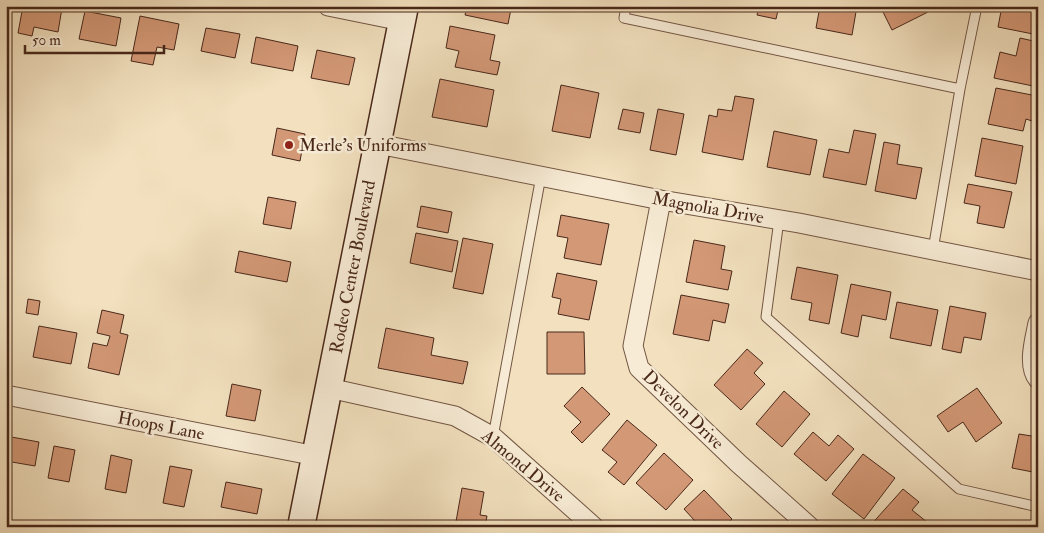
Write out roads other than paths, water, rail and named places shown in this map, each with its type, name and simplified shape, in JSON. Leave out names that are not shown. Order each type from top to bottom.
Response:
[{"type":"main road","name":"Rodeo Center Boulevard","points":[[301,527],[404,13]]},
{"type":"street","points":[[328,6],[404,13]]},
{"type":"street","name":"Magnolia Drive","points":[[378,144],[661,200],[780,220],[1038,271]]},
{"type":"street","name":"Develon Drive","points":[[661,200],[633,346],[639,368],[738,463],[810,527]]},
{"type":"street","points":[[1038,323],[1032,357],[1034,374],[1038,379]]},
{"type":"street","name":"Almond Drive","points":[[329,388],[455,416],[493,437],[594,527]]},
{"type":"street","name":"Hoops Lane","points":[[6,395],[316,456]]},
{"type":"lane","points":[[626,6],[624,18],[960,89]]},
{"type":"lane","points":[[933,250],[960,89],[977,6]]},
{"type":"lane","points":[[493,437],[541,176]]},
{"type":"lane","points":[[780,220],[766,317],[959,489],[1038,507]]},
{"type":"place","name":"Merle's Uniforms","points":[[289,145]]}]
